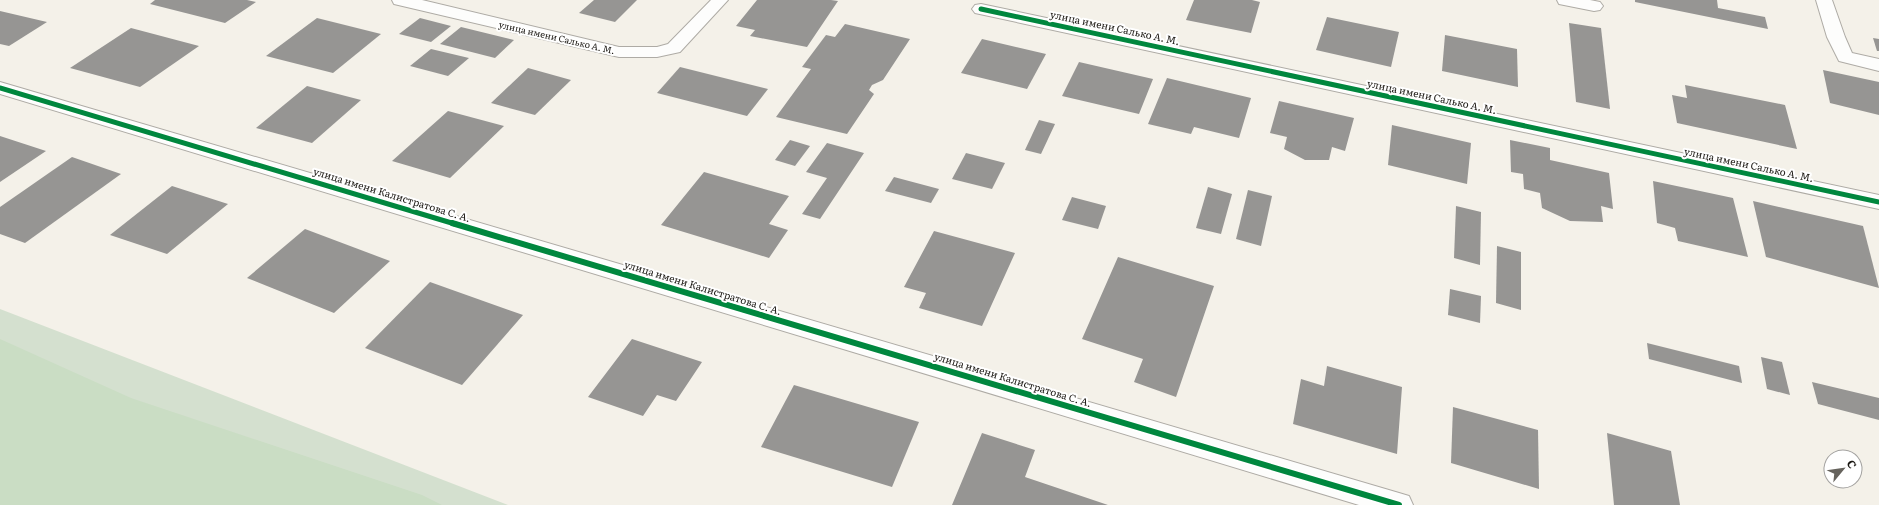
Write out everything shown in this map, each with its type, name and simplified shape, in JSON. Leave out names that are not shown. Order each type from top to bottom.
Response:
[{"type":"street","name":"улица имени Салько А. М.","points":[[400,0],[619,52],[657,52],[674,48],[720,0]]},
{"type":"street","points":[[1565,0],[1594,6]]},
{"type":"street","points":[[1824,0],[1836,37],[1845,57],[1879,65]]},
{"type":"street","name":"улица имени Салько А. М.","points":[[981,9],[1879,202]]},
{"type":"street","name":"улица имени Калистратова С. А.","points":[[0,88],[1399,505]]},
{"type":"green space","points":[[0,309],[508,505],[0,505]]},
{"type":"green space","points":[[0,339],[131,398],[422,495],[442,505],[0,505]]},
{"type":"building","points":[[155,0],[247,0],[256,2],[225,23],[150,4]]},
{"type":"building","points":[[594,0],[637,0],[615,22],[579,13]]},
{"type":"building","points":[[757,0],[838,1],[807,47],[750,36],[755,30],[736,26]]},
{"type":"building","points":[[1194,0],[1252,0],[1260,2],[1251,33],[1186,20]]},
{"type":"building","points":[[1635,0],[1717,0],[1718,8],[1765,17],[1768,29],[1635,2]]},
{"type":"building","points":[[0,11],[47,22],[9,46],[0,44]]},
{"type":"building","points":[[1327,17],[1399,32],[1391,67],[1316,50]]},
{"type":"building","points":[[317,18],[381,34],[333,73],[266,56]]},
{"type":"building","points":[[420,18],[451,26],[431,42],[399,34]]},
{"type":"building","points":[[1569,23],[1601,28],[1610,109],[1576,102]]},
{"type":"building","points":[[845,24],[910,39],[883,80],[872,85],[869,90],[874,94],[847,134],[776,117],[811,69],[802,67],[826,35],[835,37]]},
{"type":"building","points":[[461,27],[514,40],[495,58],[440,44]]},
{"type":"building","points":[[131,28],[199,46],[140,87],[70,68]]},
{"type":"building","points":[[1445,35],[1517,49],[1518,87],[1442,71]]},
{"type":"building","points":[[1873,38],[1879,39],[1879,51],[1877,51]]},
{"type":"building","points":[[982,39],[1046,54],[1027,89],[961,73]]},
{"type":"building","points":[[431,49],[469,58],[448,76],[410,66]]},
{"type":"building","points":[[1079,62],[1153,79],[1139,114],[1062,96]]},
{"type":"building","points":[[680,67],[768,89],[747,116],[657,93]]},
{"type":"building","points":[[528,68],[571,80],[535,115],[491,103]]},
{"type":"building","points":[[1823,70],[1879,82],[1879,115],[1830,103]]},
{"type":"building","points":[[1167,78],[1251,98],[1239,138],[1194,127],[1191,134],[1148,124]]},
{"type":"building","points":[[1685,85],[1785,105],[1797,149],[1677,123],[1672,95],[1687,98]]},
{"type":"building","points":[[307,86],[361,100],[312,143],[256,128]]},
{"type":"building","points":[[1279,101],[1354,118],[1345,151],[1332,147],[1329,160],[1305,160],[1284,149],[1287,137],[1270,133]]},
{"type":"building","points":[[448,111],[504,126],[450,178],[392,161]]},
{"type":"building","points":[[1039,120],[1055,124],[1041,154],[1025,150]]},
{"type":"building","points":[[1392,125],[1471,143],[1467,184],[1388,165]]},
{"type":"building","points":[[0,136],[46,151],[0,182]]},
{"type":"building","points":[[790,140],[810,146],[795,166],[775,160]]},
{"type":"building","points":[[1510,140],[1550,148],[1550,160],[1609,173],[1613,209],[1601,206],[1603,222],[1570,221],[1542,208],[1540,193],[1524,189],[1523,174],[1511,172]]},
{"type":"building","points":[[827,143],[864,153],[820,219],[802,214],[827,178],[806,172]]},
{"type":"building","points":[[966,153],[1005,163],[992,189],[952,179]]},
{"type":"building","points":[[72,157],[121,174],[25,243],[0,234],[0,207]]},
{"type":"building","points":[[704,172],[789,196],[769,224],[788,230],[769,258],[661,225]]},
{"type":"building","points":[[894,177],[939,189],[931,203],[885,191]]},
{"type":"building","points":[[1653,181],[1733,198],[1748,257],[1678,241],[1675,228],[1657,223]]},
{"type":"building","points":[[172,186],[228,204],[167,254],[110,235]]},
{"type":"building","points":[[1208,187],[1232,194],[1221,234],[1196,228]]},
{"type":"building","points":[[1248,190],[1272,196],[1261,246],[1236,239]]},
{"type":"building","points":[[1072,197],[1106,206],[1098,229],[1062,220]]},
{"type":"building","points":[[1753,201],[1863,226],[1879,288],[1766,257]]},
{"type":"building","points":[[1456,206],[1481,212],[1480,265],[1454,258]]},
{"type":"building","points":[[305,229],[390,261],[334,313],[247,278]]},
{"type":"building","points":[[934,231],[1015,253],[982,326],[919,308],[926,293],[904,287]]},
{"type":"building","points":[[1497,246],[1521,252],[1521,310],[1496,303]]},
{"type":"building","points":[[1118,257],[1214,286],[1176,397],[1134,382],[1143,359],[1082,339]]},
{"type":"building","points":[[430,282],[523,315],[462,385],[365,348]]},
{"type":"building","points":[[1450,289],[1481,296],[1480,323],[1448,315]]},
{"type":"building","points":[[632,339],[702,362],[676,401],[657,395],[643,416],[588,397]]},
{"type":"building","points":[[1647,343],[1739,366],[1742,383],[1649,359]]},
{"type":"building","points":[[1761,357],[1782,362],[1790,395],[1767,389]]},
{"type":"building","points":[[1327,366],[1402,387],[1397,454],[1293,424],[1301,379],[1324,386]]},
{"type":"building","points":[[1812,382],[1879,398],[1879,420],[1818,404]]},
{"type":"building","points":[[794,385],[919,422],[892,487],[761,447]]},
{"type":"building","points":[[1453,407],[1538,430],[1539,489],[1451,463]]},
{"type":"building","points":[[982,433],[1035,450],[1025,477],[1108,505],[952,505]]},
{"type":"building","points":[[1607,433],[1671,451],[1680,505],[1614,505]]},
{"type":"cycle path","points":[[981,9],[1879,202]]},
{"type":"cycle path","points":[[0,88],[1399,505]]}]
